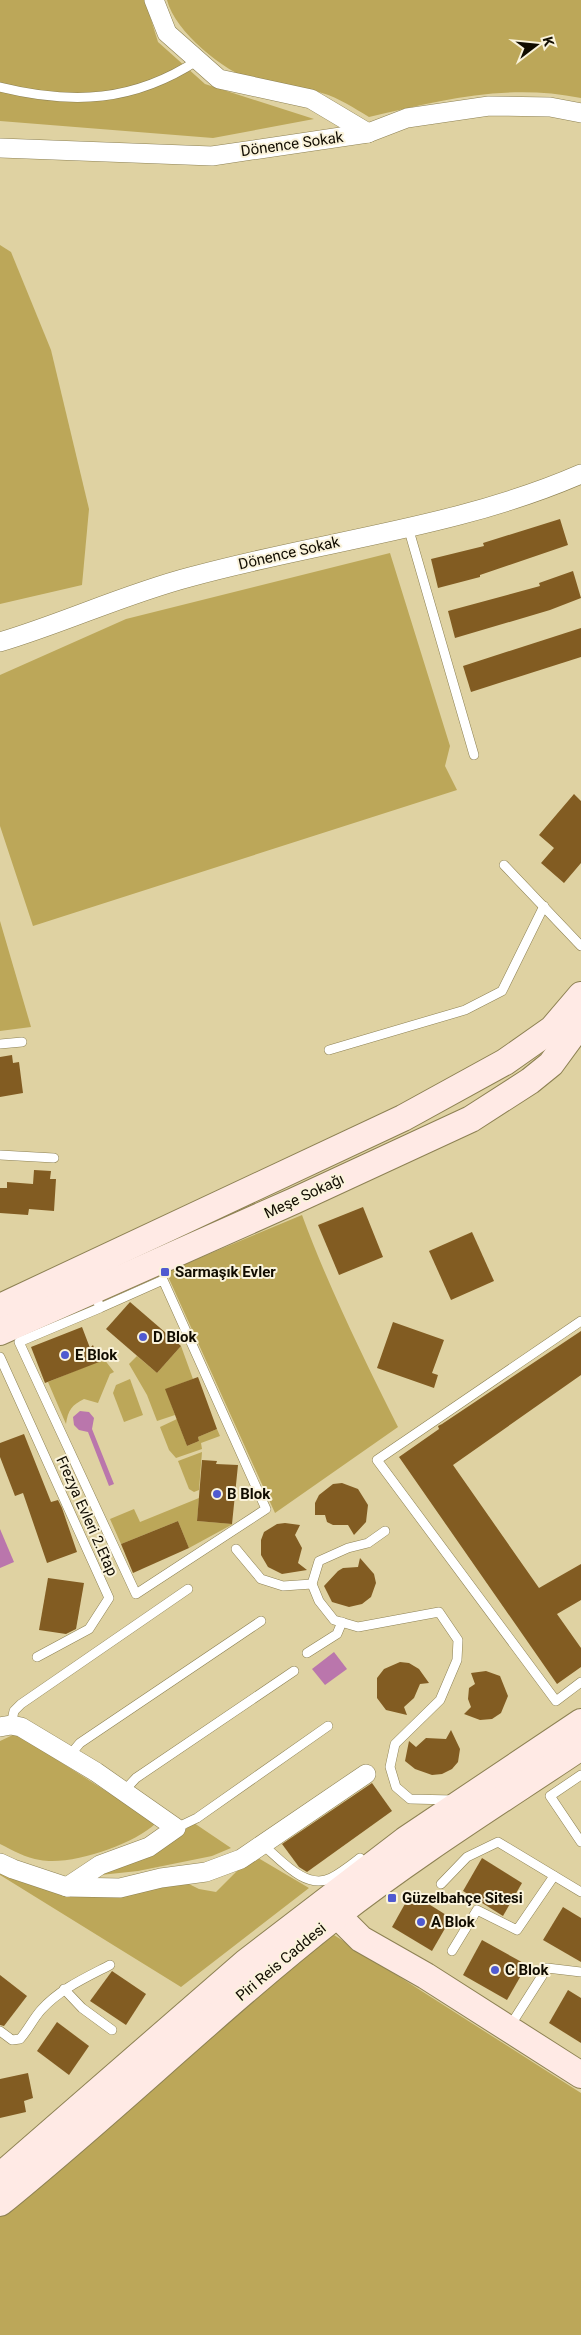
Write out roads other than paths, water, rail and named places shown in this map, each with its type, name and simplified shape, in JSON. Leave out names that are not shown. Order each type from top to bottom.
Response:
[{"type":"street","points":[[154,0],[166,33],[220,78],[311,99],[368,133]]},
{"type":"street","name":"Dönence Sokak","points":[[0,148],[212,156],[368,133],[407,118],[489,106],[550,107],[581,113]]},
{"type":"street","name":"Dönence Sokak","points":[[0,642],[189,577],[479,510],[542,491],[581,474]]},
{"type":"street","name":"Meşe Sokağı","points":[[0,1307],[403,1118],[505,1062],[552,1030],[581,995]]},
{"type":"street","name":"Meşe Sokağı","points":[[0,1332],[97,1299],[471,1118],[516,1091],[551,1064],[581,1023]]},
{"type":"street","name":"Piri Reis Caddesi","points":[[0,2203],[54,2159],[259,1979],[405,1840],[581,1722]]},
{"type":"street","points":[[5,1726],[21,1726],[124,1790],[176,1828],[149,1846],[100,1865],[67,1887]]},
{"type":"street","name":"Piri Reis Caddesi","points":[[0,2176],[246,1962],[424,1853],[581,1747]]},
{"type":"street","points":[[0,1863],[12,1869],[67,1887],[120,1888],[161,1878],[206,1872],[240,1859],[366,1774]]},
{"type":"street","points":[[331,1909],[361,1939],[426,1976],[581,2075]]},
{"type":"lane","points":[[0,87],[44,96],[74,97],[125,93],[167,79],[198,60]]},
{"type":"lane","points":[[408,527],[474,756]]},
{"type":"lane","points":[[504,865],[581,946]]},
{"type":"lane","points":[[329,1050],[465,1010],[502,991],[544,906]]},
{"type":"lane","points":[[0,1044],[22,1042]]},
{"type":"lane","points":[[0,1155],[54,1158]]},
{"type":"lane","points":[[162,1280],[266,1510],[136,1594],[19,1342],[97,1299],[162,1280]]},
{"type":"lane","points":[[581,1321],[377,1460],[556,1701],[581,1682]]},
{"type":"lane","name":"Frezya Evleri 2.Etap","points":[[0,1357],[109,1598],[89,1630],[37,1657]]},
{"type":"lane","points":[[385,1531],[368,1543],[348,1548],[319,1561],[312,1584],[319,1601],[334,1620],[358,1627],[439,1612],[458,1640],[457,1660],[440,1700],[395,1744],[390,1766],[396,1787],[410,1799],[465,1800]]},
{"type":"lane","points":[[236,1549],[261,1579],[283,1586],[312,1584]]},
{"type":"lane","points":[[5,1726],[21,1704],[188,1589]]},
{"type":"lane","points":[[69,1756],[80,1743],[261,1621]]},
{"type":"lane","points":[[307,1653],[337,1634],[342,1622]]},
{"type":"lane","points":[[124,1790],[136,1778],[294,1670]]},
{"type":"lane","points":[[176,1828],[197,1818],[328,1726]]},
{"type":"lane","points":[[581,1775],[550,1796],[581,1842]]},
{"type":"lane","points":[[441,1884],[468,1858],[498,1842],[581,1892]]},
{"type":"lane","points":[[262,1844],[299,1875],[317,1881],[332,1878],[372,1850]]},
{"type":"lane","points":[[452,1951],[477,1910],[517,1930],[554,1876]]},
{"type":"lane","points":[[0,2031],[12,2040],[20,2039],[40,2011],[64,1989],[110,1965]]},
{"type":"lane","points":[[508,2028],[547,1968],[581,1972]]},
{"type":"lane","points":[[64,1989],[82,2008],[112,2030]]},
{"type":"place","name":"Sarmaşık Evler","points":[[165,1272]]},
{"type":"place","name":"D Blok","points":[[143,1337]]},
{"type":"place","name":"E Blok","points":[[65,1355]]},
{"type":"place","name":"B Blok","points":[[217,1494]]},
{"type":"place","name":"Güzelbahçe Sitesi","points":[[392,1898]]},
{"type":"place","name":"A Blok","points":[[421,1922]]},
{"type":"place","name":"C Blok","points":[[495,1970]]}]
